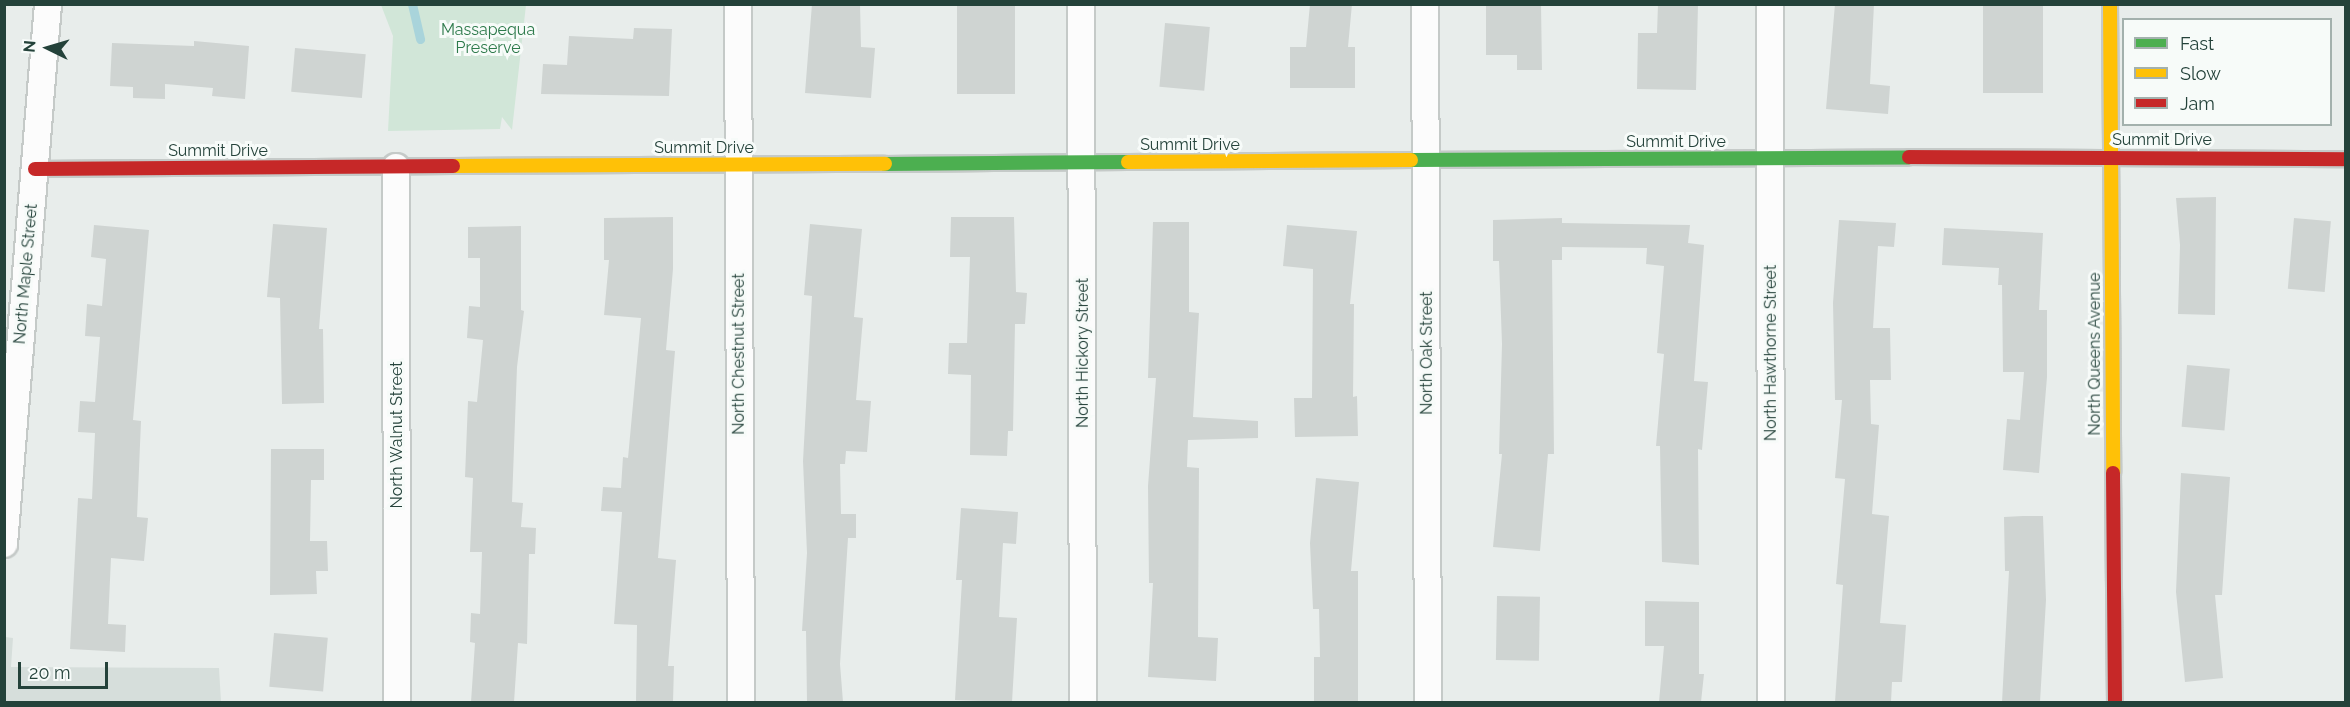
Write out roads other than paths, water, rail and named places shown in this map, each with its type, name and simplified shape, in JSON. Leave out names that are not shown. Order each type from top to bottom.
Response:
[{"type":"street","name":"North Maple Street","points":[[4,544],[48,4]]},
{"type":"street","name":"North Chestnut Street","points":[[738,4],[741,702]]},
{"type":"street","name":"North Hickory Street","points":[[1082,4],[1083,702]]},
{"type":"street","name":"North Oak Street","points":[[1425,4],[1428,702]]},
{"type":"street","name":"North Hawthorne Street","points":[[1770,4],[1771,702]]},
{"type":"street","name":"North Queens Avenue","points":[[2110,4],[2115,702]]},
{"type":"street","name":"Summit Drive","points":[[35,168],[2110,156],[2346,159]]},
{"type":"street","name":"North Walnut Street","points":[[396,167],[397,702]]},
{"type":"waterway","points":[[412,4],[420,39]]},
{"type":"park label","name":"Massapequa Preserve","points":[[488,39]]}]
